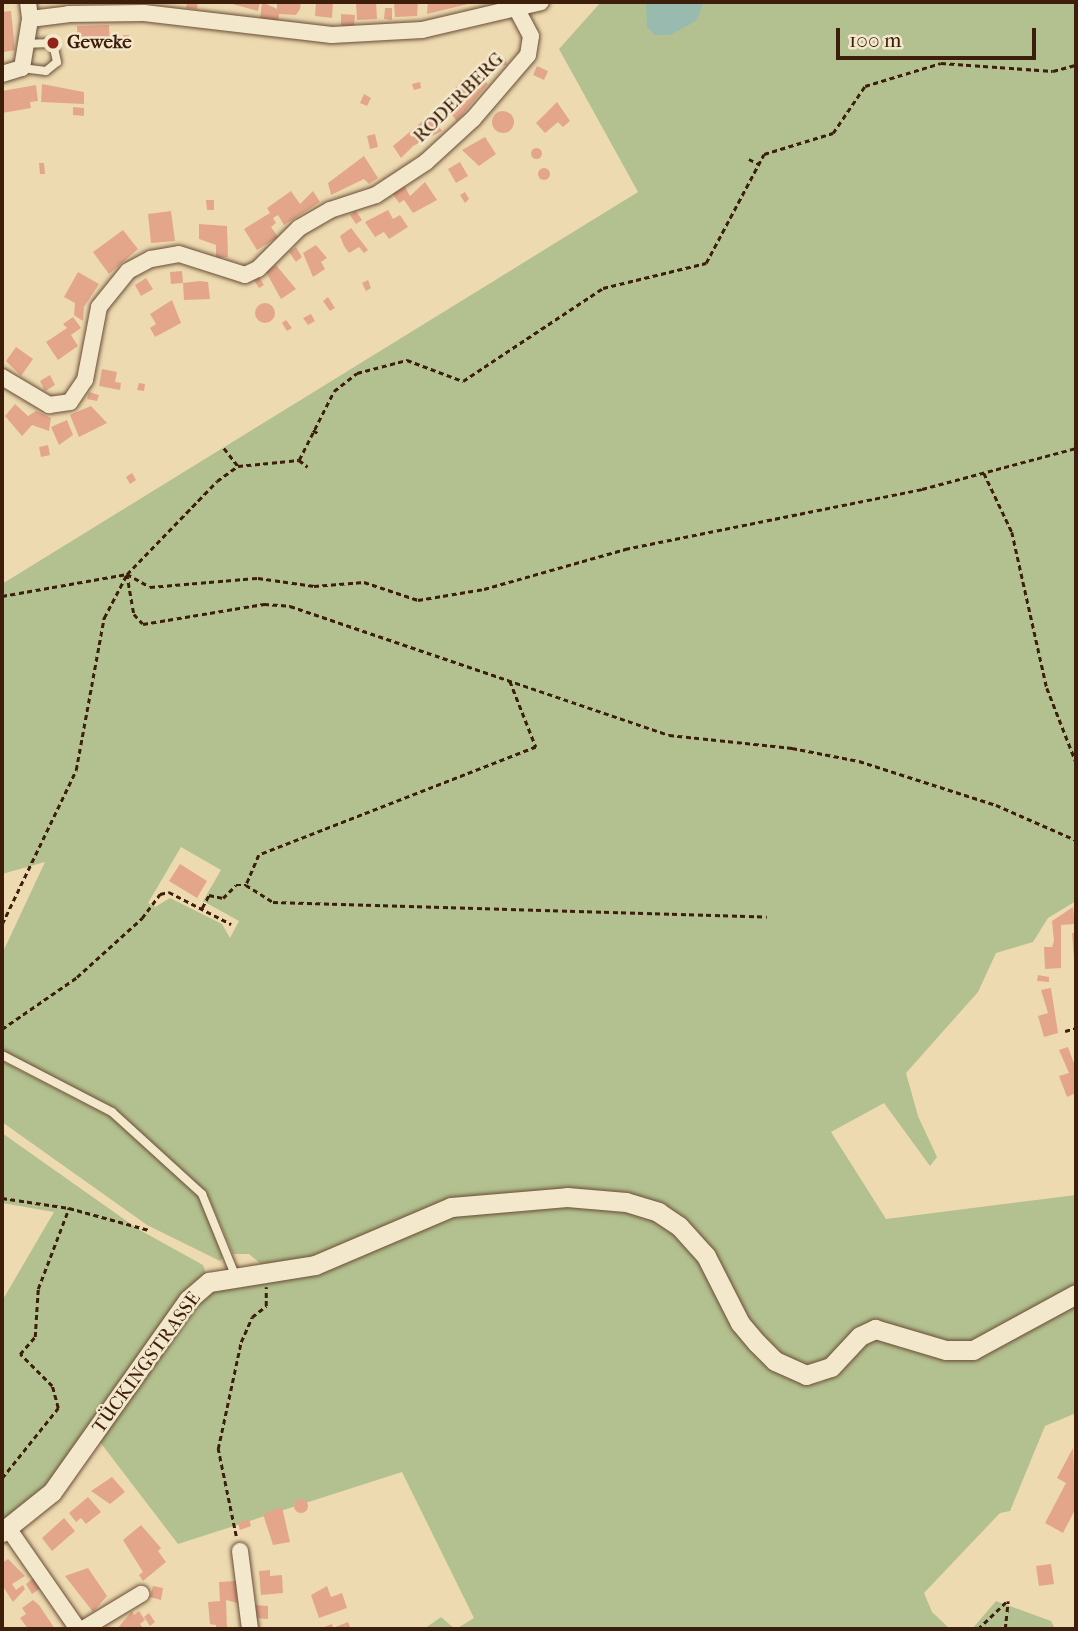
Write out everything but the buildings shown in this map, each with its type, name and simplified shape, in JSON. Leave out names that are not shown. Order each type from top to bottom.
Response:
[{"type":"street","points":[[2,74],[22,68],[30,19],[27,2]]},
{"type":"street","points":[[30,19],[144,13],[332,35],[422,30],[517,10],[541,2]]},
{"type":"street","name":"RODERBERG","points":[[2,377],[49,405],[70,402],[85,380],[99,307],[128,271],[151,259],[179,254],[245,275],[258,269],[299,228],[330,210],[376,195],[426,162],[473,119],[528,55],[531,36],[517,10]]},
{"type":"street","name":"TÜCKINGSTRASSE","points":[[141,1594],[80,1629],[5,1530],[52,1492],[188,1300],[209,1282],[339,1257],[451,1207],[567,1197],[626,1202],[658,1212],[679,1226],[706,1256],[740,1323],[775,1361],[806,1375],[831,1367],[860,1336],[875,1329],[946,1350],[973,1350],[1076,1294]]},
{"type":"street","points":[[240,1551],[250,1629]]},
{"type":"lane","points":[[22,68],[46,71],[57,62],[59,54],[53,43],[28,44]]},
{"type":"lane","points":[[2,1055],[112,1112],[202,1195],[235,1275]]},
{"type":"path","points":[[463,381],[603,288],[706,263],[764,154],[832,134],[865,86],[941,63],[1053,71],[1076,65]]},
{"type":"path","points":[[749,159],[758,164]]},
{"type":"path","points":[[299,460],[334,391],[357,373],[407,360],[463,381],[465,386]]},
{"type":"path","points":[[313,430],[319,434]]},
{"type":"path","points":[[224,447],[238,466]]},
{"type":"path","points":[[2,596],[127,574],[150,587],[258,578],[314,586],[364,582],[418,600],[484,589],[625,549],[985,473],[1076,449]]},
{"type":"path","points":[[2,924],[76,770],[104,618],[127,574],[217,481],[238,466],[299,460],[308,467]]},
{"type":"path","points":[[985,473],[1012,532],[1048,688],[1076,762]]},
{"type":"path","points":[[127,574],[134,614],[143,624],[264,604],[290,606],[669,735],[792,748],[859,761],[996,805],[1076,840]]},
{"type":"path","points":[[246,885],[259,855],[536,747],[510,681]]},
{"type":"path","points":[[202,908],[209,895],[223,898],[236,885],[246,885],[273,902],[767,917]]},
{"type":"path","points":[[2,1028],[77,977],[142,918],[160,894],[169,892],[231,924]]},
{"type":"path","points":[[1065,1031],[1076,1028]]},
{"type":"path","points":[[2,1198],[69,1208],[149,1230]]},
{"type":"path","points":[[2,1478],[58,1408],[52,1386],[20,1354],[35,1337],[38,1289],[69,1208]]},
{"type":"path","points":[[240,1551],[218,1449],[241,1342],[251,1317],[266,1306],[267,1288],[257,1272]]},
{"type":"path","points":[[978,1629],[1008,1600],[1003,1628]]},
{"type":"green space","points":[[601,2],[1076,2],[1076,901],[1048,918],[1033,942],[996,953],[978,992],[906,1073],[918,1116],[937,1157],[930,1166],[884,1103],[831,1132],[886,1219],[1076,1195],[1076,1288],[979,1341],[950,1344],[872,1325],[821,1363],[797,1365],[773,1352],[749,1325],[712,1254],[706,1256],[740,1323],[775,1361],[796,1373],[795,1381],[810,1384],[822,1382],[875,1336],[950,1358],[970,1357],[990,1351],[1076,1305],[1076,1413],[1045,1426],[1010,1511],[1000,1513],[924,1593],[932,1612],[950,1629],[456,1629],[474,1618],[402,1472],[178,1544],[90,1429],[35,1500],[2,1522],[2,1301],[54,1212],[2,1203],[2,1133],[138,1229],[203,1265],[209,1282],[257,1272],[262,1265],[249,1254],[233,1254],[208,1196],[112,1107],[2,1051],[2,954],[45,862],[2,874],[2,584],[638,192],[559,49]],"holes":[[[181,847],[221,870],[203,901],[239,921],[230,938],[222,924],[170,898],[155,907],[148,903]]]},
{"type":"green space","points":[[2,1061],[113,1118],[199,1196],[223,1257],[220,1261],[147,1225],[2,1122]]},
{"type":"green space","points":[[996,1601],[1051,1621],[1055,1629],[972,1629]]},
{"type":"green space","points":[[441,1617],[455,1629],[424,1629]]},
{"type":"water","points":[[646,2],[704,2],[696,21],[670,35],[655,35],[647,27]]},
{"type":"place","name":"Geweke","points":[[53,43]]}]
